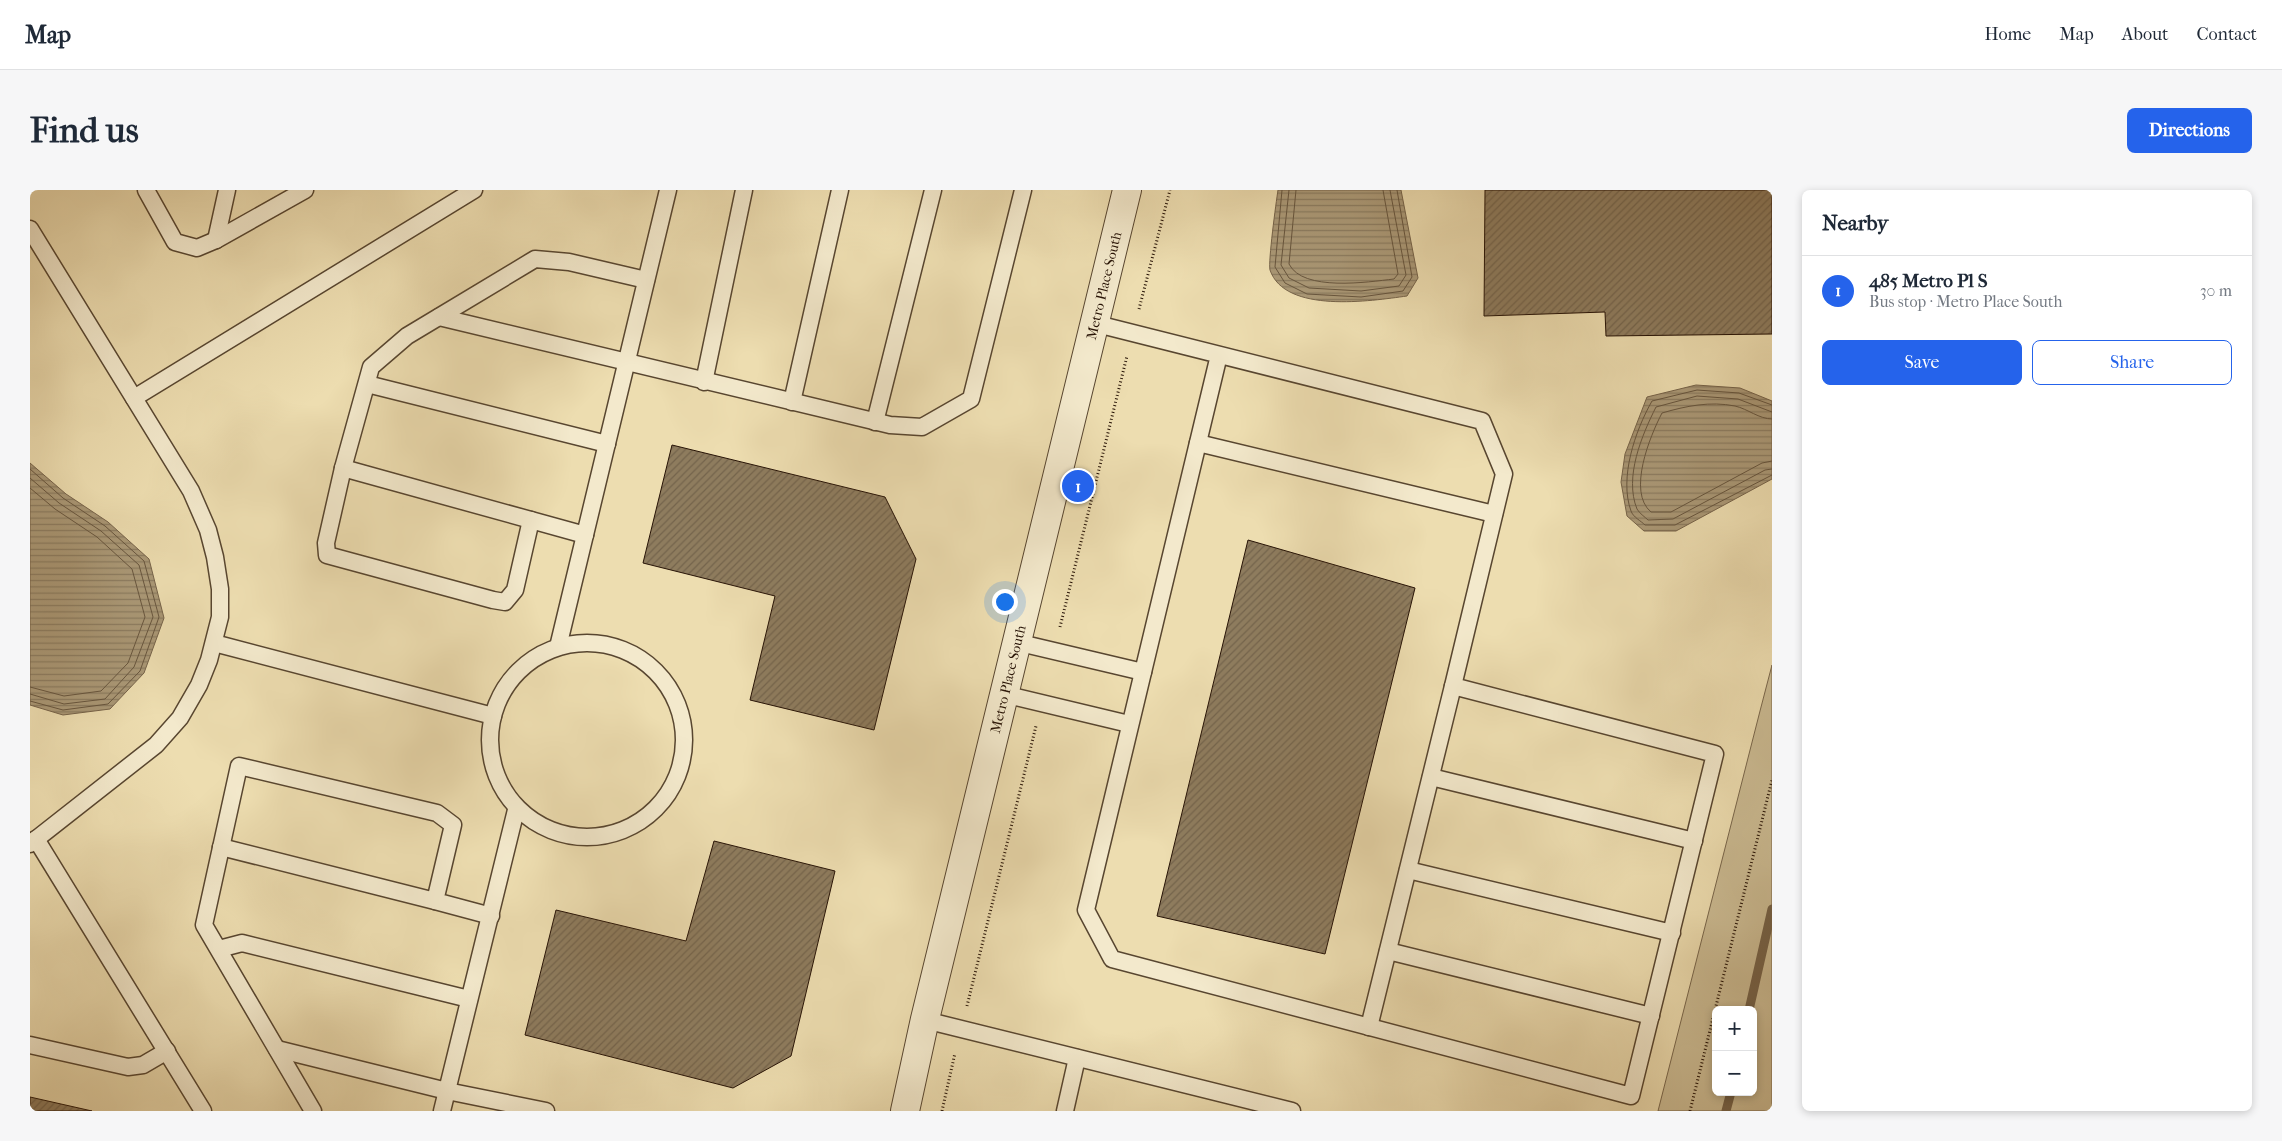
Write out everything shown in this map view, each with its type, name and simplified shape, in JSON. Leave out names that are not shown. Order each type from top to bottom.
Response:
[{"type":"street","name":"Metro Place South","points":[[905,1111],[1016,642],[1127,190]]},
{"type":"lane","points":[[146,190],[175,242],[197,248],[216,240],[305,190]]},
{"type":"lane","points":[[216,240],[227,190]]},
{"type":"lane","points":[[134,398],[474,190]]},
{"type":"lane","points":[[558,647],[668,190]]},
{"type":"lane","points":[[704,382],[744,190]]},
{"type":"lane","points":[[792,402],[840,190]]},
{"type":"lane","points":[[875,422],[933,190]]},
{"type":"lane","points":[[439,317],[875,422],[922,427],[971,399],[1023,190]]},
{"type":"lane","points":[[30,229],[191,491],[208,530],[215,558],[220,588],[220,617],[214,643],[194,693],[180,718],[156,745],[33,841],[203,1111]]},
{"type":"lane","points":[[531,520],[515,590],[505,602],[327,555],[326,543],[343,468],[371,367],[408,336],[535,259],[570,262],[646,280]]},
{"type":"lane","points":[[1093,323],[1482,421],[1504,474],[1370,1027]]},
{"type":"lane","points":[[1219,355],[1129,724],[1086,910],[1112,959],[1631,1096],[1716,754],[1453,686]]},
{"type":"lane","points":[[367,384],[607,444]]},
{"type":"lane","points":[[1198,443],[1494,514]]},
{"type":"lane","points":[[343,468],[585,535]]},
{"type":"lane","points":[[570,642],[603,642],[633,653],[659,672],[676,699],[684,730],[682,763],[670,792],[648,816],[619,832],[587,838],[556,832],[529,820],[516,810],[505,794],[493,764],[490,732],[497,701],[515,674],[540,653],[558,647],[570,642]]},
{"type":"lane","points":[[1016,642],[1143,672]]},
{"type":"lane","points":[[214,643],[494,716]]},
{"type":"lane","points":[[1004,694],[1129,724]]},
{"type":"lane","points":[[313,1111],[204,924],[239,766],[437,813],[453,825],[435,901]]},
{"type":"lane","points":[[1431,777],[1694,841]]},
{"type":"lane","points":[[442,1111],[516,810]]},
{"type":"lane","points":[[221,847],[491,916]]},
{"type":"lane","points":[[1408,870],[1672,933]]},
{"type":"lane","points":[[219,948],[242,943],[470,999]]},
{"type":"lane","points":[[1388,951],[1651,1016]]},
{"type":"lane","points":[[925,1020],[1292,1111]]},
{"type":"lane","points":[[30,1045],[128,1067],[143,1065],[166,1051]]},
{"type":"lane","points":[[277,1049],[516,1108],[546,1111]]},
{"type":"lane","points":[[1065,1111],[1076,1058]]},
{"type":"path","points":[[1690,1111],[1772,780]]},
{"type":"shaded area","points":[[1772,665],[1772,1111],[1658,1111]]},
{"type":"water","points":[[1278,190],[1401,190],[1418,278],[1407,296],[1352,302],[1331,301],[1310,299],[1293,293],[1279,284],[1270,270],[1272,232]]},
{"type":"water","points":[[1696,385],[1740,388],[1772,401],[1772,479],[1676,531],[1644,531],[1627,516],[1621,482],[1625,454],[1647,397]]},
{"type":"water","points":[[30,463],[66,494],[108,522],[149,559],[164,618],[144,673],[110,709],[63,715],[30,705]]},
{"type":"building","points":[[1485,190],[1772,190],[1772,334],[1606,336],[1605,312],[1484,316]]},
{"type":"building","points":[[672,445],[885,497],[916,559],[874,730],[750,700],[775,596],[643,563]]},
{"type":"building","points":[[1248,540],[1415,588],[1325,954],[1157,916]]},
{"type":"building","points":[[714,841],[835,871],[791,1056],[733,1088],[525,1035],[556,910],[686,941]]},
{"type":"building","points":[[30,1097],[92,1111],[30,1111]]},
{"type":"waterway","points":[[1750,1006],[1772,909]]},
{"type":"waterway","points":[[1726,1111],[1730,1096]]},
{"type":"place","name":"485 Metro Pl S","points":[[1078,486]]}]
